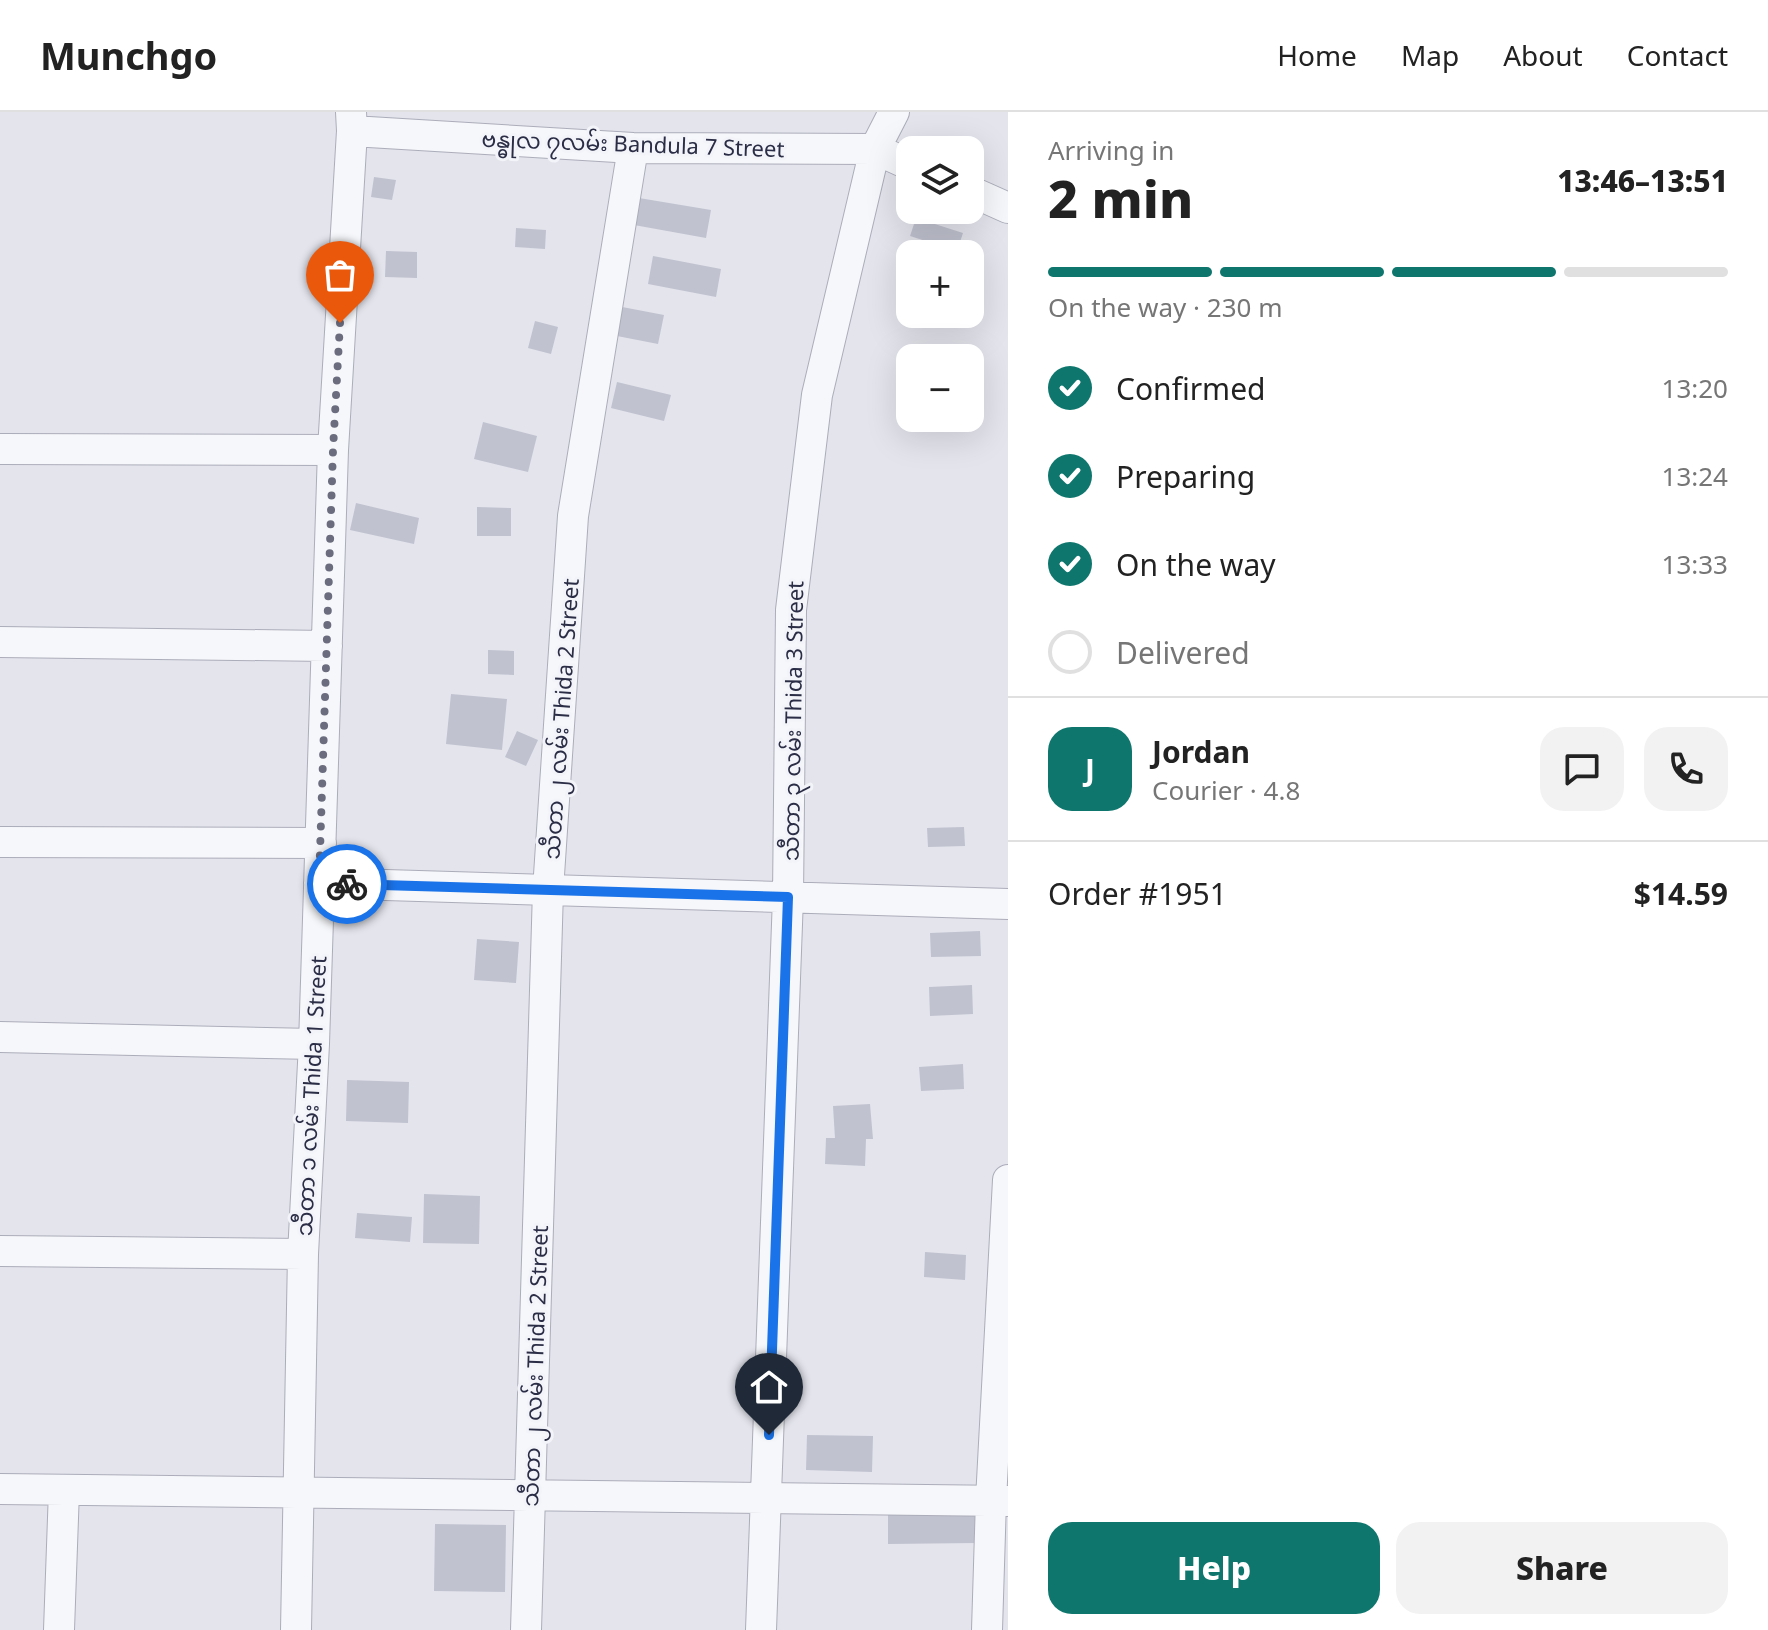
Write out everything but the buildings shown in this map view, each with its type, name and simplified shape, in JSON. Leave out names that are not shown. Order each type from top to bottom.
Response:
[{"type":"street","name":"သီတာ ၃ လမ်း Thida 3 Street","points":[[761,1630],[788,897],[791,610],[817,395],[875,149],[894,112]]},
{"type":"street","name":"ဗန္ဓုလ ၇လမ်း Bandula 7 Street","points":[[352,122],[633,148],[875,149],[896,159]]},
{"type":"street","name":"သီတာ ၁ လမ်း Thida 1 Street","points":[[296,1630],[303,1254],[314,1044],[333,450],[352,122]]},
{"type":"street","name":"သီတာ ၂ လမ်း Thida 2 Street","points":[[526,1630],[548,890],[573,516],[633,148]]},
{"type":"street","points":[[984,197],[1008,208]]},
{"type":"street","points":[[0,449],[333,450]]},
{"type":"street","points":[[0,642],[327,646]]},
{"type":"street","points":[[0,842],[321,843]]},
{"type":"street","points":[[319,883],[1008,904]]},
{"type":"street","points":[[0,1037],[314,1044]]},
{"type":"street","points":[[987,1630],[1000,1500],[1008,1180]]},
{"type":"street","points":[[0,1251],[303,1254]]},
{"type":"street","points":[[0,1489],[1000,1500]]},
{"type":"street","points":[[59,1630],[64,1490]]},
{"type":"way so far","points":[[340,323],[319,883],[347,884]]},
{"type":"route","points":[[347,884],[788,897],[769,1435]]}]
